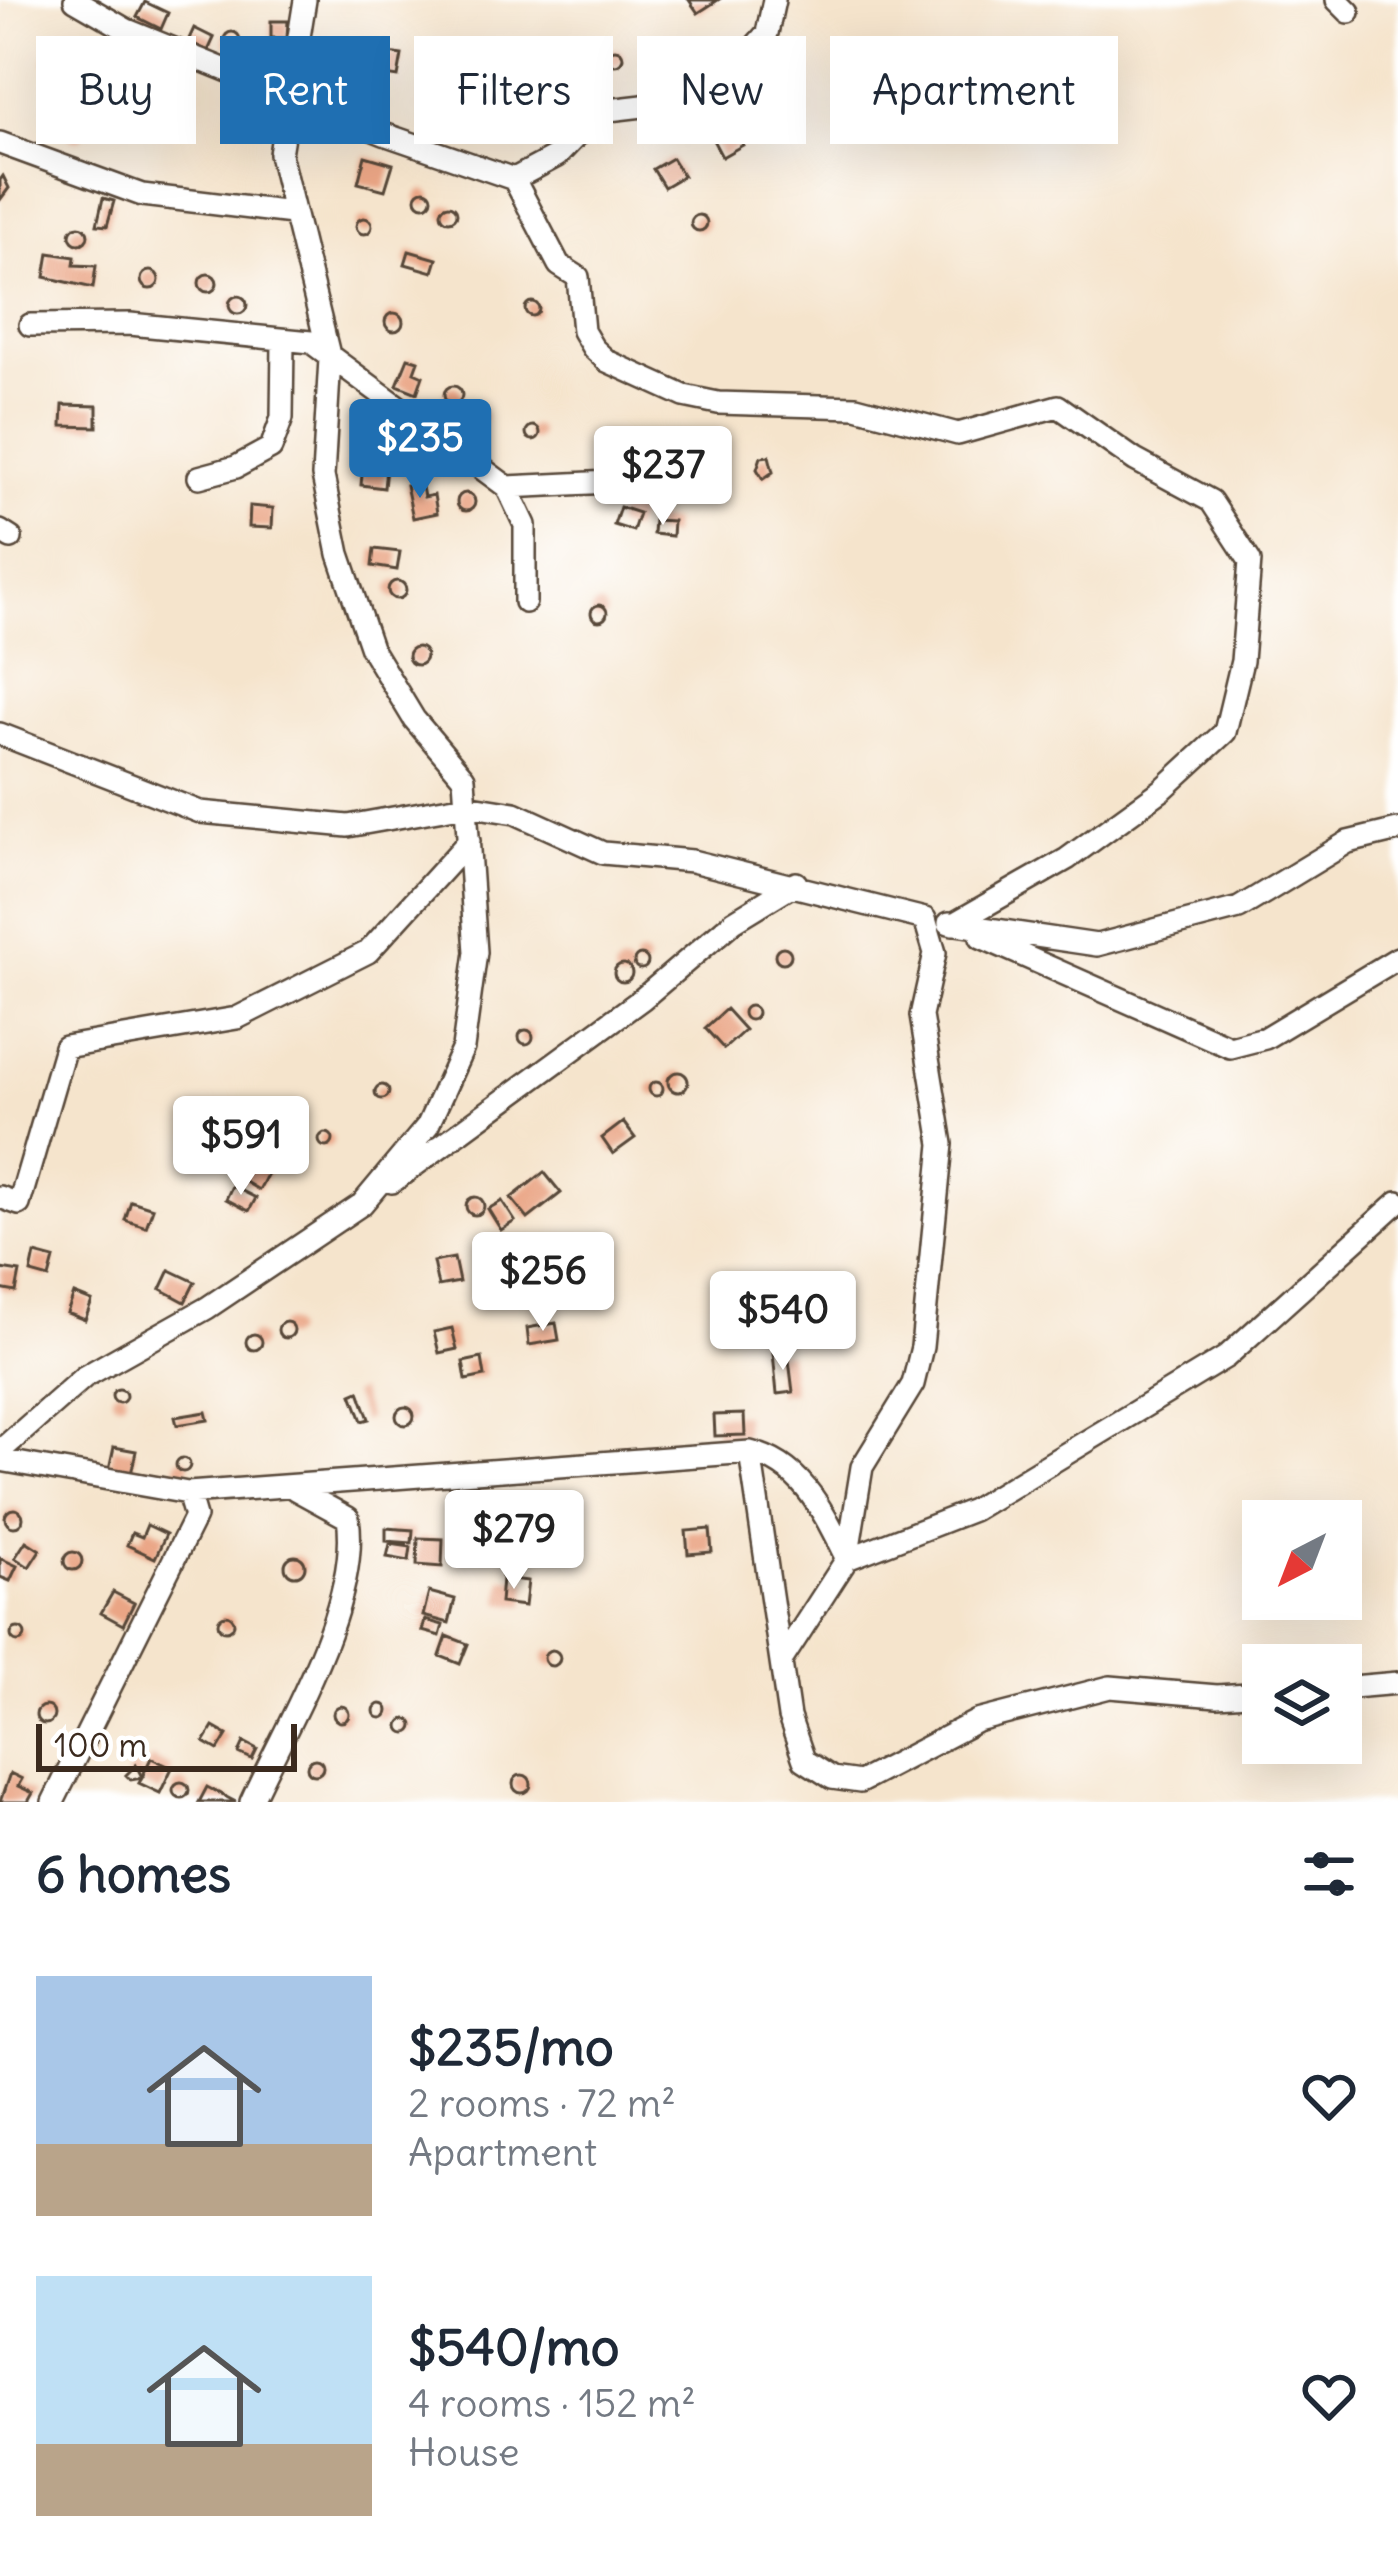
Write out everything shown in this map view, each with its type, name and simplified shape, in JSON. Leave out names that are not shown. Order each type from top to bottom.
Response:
[{"type":"street","points":[[75,0],[127,30],[220,67]]},
{"type":"street","points":[[300,36],[305,0]]},
{"type":"street","points":[[514,179],[556,156],[600,111],[643,106],[736,69],[767,33],[774,0]]},
{"type":"street","points":[[390,133],[514,179],[559,265],[578,277],[583,331],[607,361],[684,396],[718,403],[856,407],[958,434],[1058,406],[1136,460],[1211,502],[1250,561],[1242,662],[1225,732],[1162,790],[1067,859],[953,924]]},
{"type":"street","points":[[0,143],[142,194],[292,214]]},
{"type":"street","points":[[282,144],[292,214],[330,359],[323,476],[339,554],[371,648],[414,719],[464,778],[469,841],[476,952],[464,1048],[428,1125],[362,1204]]},
{"type":"street","points":[[30,325],[130,324],[310,342],[507,487],[525,525],[525,602]]},
{"type":"street","points":[[199,477],[236,467],[272,448],[282,418],[283,341]]},
{"type":"street","points":[[507,487],[693,478]]},
{"type":"street","points":[[0,734],[200,812],[348,826],[466,805],[515,813],[603,853],[692,861],[796,883],[925,920],[1097,945],[1239,908],[1348,842],[1398,830]]},
{"type":"street","points":[[0,1197],[19,1204],[65,1047],[238,1018],[368,952],[469,841]]},
{"type":"street","points":[[0,1456],[84,1377],[208,1308],[362,1204],[642,999],[734,921],[796,883]]},
{"type":"street","points":[[782,1660],[847,1559],[862,1467],[904,1401],[922,1347],[941,1144],[921,1016],[935,953],[925,920]]},
{"type":"street","points":[[953,924],[1230,1047],[1265,1038],[1398,958]]},
{"type":"street","points":[[847,1559],[973,1510],[1226,1357],[1398,1202]]},
{"type":"street","points":[[0,1456],[188,1493],[750,1452],[769,1456],[796,1474],[847,1559]]},
{"type":"street","points":[[750,1452],[789,1717],[803,1760],[832,1778],[860,1782],[977,1721],[1110,1687],[1242,1694]]},
{"type":"street","points":[[250,1802],[338,1603],[352,1544],[348,1518],[291,1488]]},
{"type":"street","points":[[53,1802],[195,1516],[188,1493]]},
{"type":"street","points":[[1362,1686],[1398,1683]]},
{"type":"building","points":[[689,0],[718,0],[698,13]]},
{"type":"building","points":[[145,2],[168,13],[161,29],[137,17]]},
{"type":"building","points":[[271,21],[288,21],[287,36],[271,36]]},
{"type":"building","points":[[194,28],[214,38],[208,51],[196,45],[196,36],[190,36]]},
{"type":"building","points":[[613,50],[621,51],[621,63],[613,64]]},
{"type":"building","points":[[390,53],[402,55],[398,77],[390,76]]},
{"type":"building","points":[[715,144],[742,144],[743,145],[722,157]]},
{"type":"building","points":[[365,156],[393,164],[385,190],[358,183]]},
{"type":"building","points":[[672,158],[683,176],[664,187],[653,169]]},
{"type":"building","points":[[3,176],[9,188],[0,200],[0,180]]},
{"type":"building","points":[[424,190],[432,198],[424,206],[416,198]]},
{"type":"building","points":[[103,198],[114,201],[107,226],[97,225]]},
{"type":"building","points":[[449,205],[457,213],[449,221],[441,213]]},
{"type":"building","points":[[699,215],[707,223],[699,231],[691,223]]},
{"type":"building","points":[[364,218],[372,226],[364,234],[356,226]]},
{"type":"building","points":[[79,226],[88,235],[79,244],[70,235]]},
{"type":"building","points":[[409,251],[437,259],[433,272],[405,264]]},
{"type":"building","points":[[49,253],[75,257],[74,265],[96,266],[93,288],[45,277]]},
{"type":"building","points":[[150,271],[159,280],[150,289],[141,280]]},
{"type":"building","points":[[208,274],[217,283],[208,292],[199,283]]},
{"type":"building","points":[[238,296],[247,305],[238,314],[229,305]]},
{"type":"building","points":[[532,302],[539,309],[532,316],[525,309]]},
{"type":"building","points":[[394,313],[403,322],[394,331],[385,322]]},
{"type":"building","points":[[408,358],[418,361],[414,372],[423,376],[417,393],[397,385]]},
{"type":"building","points":[[453,386],[462,395],[453,404],[444,395]]},
{"type":"building","points":[[63,405],[97,406],[97,427],[62,426]]},
{"type":"building","points":[[477,409],[485,417],[477,425],[469,417]]},
{"type":"building","points":[[533,426],[540,433],[533,440],[526,433]]},
{"type":"building","points":[[769,456],[773,472],[763,479],[757,469],[761,457]]},
{"type":"building","points":[[363,465],[386,468],[384,488],[361,485]]},
{"type":"building","points":[[421,482],[424,497],[434,495],[437,513],[413,518],[406,485]]},
{"type":"building","points":[[466,493],[475,502],[466,511],[457,502]]},
{"type":"building","points":[[250,506],[273,508],[272,528],[249,527]]},
{"type":"building","points":[[620,507],[639,513],[633,531],[614,525]]},
{"type":"building","points":[[654,520],[673,521],[672,536],[653,534]]},
{"type":"building","points":[[374,549],[400,552],[397,570],[372,566]]},
{"type":"building","points":[[397,581],[406,590],[397,599],[388,590]]},
{"type":"building","points":[[599,605],[607,613],[599,621],[591,613]]},
{"type":"building","points":[[417,647],[426,656],[417,665],[408,656]]},
{"type":"building","points":[[783,947],[791,955],[783,963],[775,955]]},
{"type":"building","points":[[641,955],[648,962],[641,969],[634,962]]},
{"type":"building","points":[[623,964],[632,973],[623,982],[614,973]]},
{"type":"building","points":[[750,1006],[757,1013],[750,1020],[743,1013]]},
{"type":"building","points":[[726,1009],[745,1030],[724,1049],[705,1028]]},
{"type":"building","points":[[526,1030],[533,1037],[526,1044],[519,1037]]},
{"type":"building","points":[[678,1072],[688,1082],[678,1092],[668,1082]]},
{"type":"building","points":[[656,1082],[663,1089],[656,1096],[649,1089]]},
{"type":"building","points":[[382,1085],[389,1092],[382,1099],[375,1092]]},
{"type":"building","points":[[623,1122],[635,1138],[613,1154],[602,1138]]},
{"type":"building","points":[[326,1133],[333,1140],[326,1147],[319,1140]]},
{"type":"building","points":[[251,1164],[268,1173],[259,1190],[242,1180]]},
{"type":"building","points":[[544,1172],[561,1193],[528,1219],[511,1198]]},
{"type":"building","points":[[232,1186],[256,1198],[249,1211],[226,1199]]},
{"type":"building","points":[[475,1197],[484,1206],[475,1215],[466,1206]]},
{"type":"building","points":[[131,1201],[153,1208],[146,1227],[125,1220]]},
{"type":"building","points":[[502,1201],[515,1221],[501,1230],[488,1209]]},
{"type":"building","points":[[35,1254],[54,1259],[49,1278],[31,1273]]},
{"type":"building","points":[[454,1258],[459,1282],[438,1286],[433,1262]]},
{"type":"building","points":[[1,1269],[20,1272],[16,1292],[0,1289]]},
{"type":"building","points":[[170,1270],[195,1282],[185,1302],[161,1289]]},
{"type":"building","points":[[74,1294],[92,1301],[85,1320],[67,1313]]},
{"type":"building","points":[[286,1322],[294,1330],[286,1338],[278,1330]]},
{"type":"building","points":[[556,1323],[559,1340],[529,1345],[527,1328]]},
{"type":"building","points":[[452,1328],[457,1349],[439,1353],[434,1332]]},
{"type":"building","points":[[254,1334],[262,1342],[254,1350],[246,1342]]},
{"type":"building","points":[[788,1352],[793,1392],[777,1394],[773,1353]]},
{"type":"building","points":[[482,1358],[485,1376],[466,1380],[463,1362]]},
{"type":"building","points":[[119,1389],[126,1396],[119,1403],[112,1396]]},
{"type":"building","points":[[359,1391],[369,1419],[362,1421],[352,1394]]},
{"type":"building","points":[[405,1407],[414,1416],[405,1425],[396,1416]]},
{"type":"building","points":[[206,1412],[208,1420],[177,1425],[175,1417]]},
{"type":"building","points":[[744,1414],[745,1435],[715,1436],[714,1415]]},
{"type":"building","points":[[114,1447],[136,1451],[131,1474],[109,1470]]},
{"type":"building","points":[[183,1458],[190,1465],[183,1472],[176,1465]]},
{"type":"building","points":[[14,1509],[23,1518],[14,1527],[5,1518]]},
{"type":"building","points":[[147,1525],[166,1534],[155,1558],[127,1545],[132,1533],[142,1537]]},
{"type":"building","points":[[386,1528],[413,1530],[412,1543],[386,1541]]},
{"type":"building","points":[[710,1529],[712,1552],[688,1554],[686,1531]]},
{"type":"building","points":[[418,1538],[443,1539],[442,1567],[417,1565]]},
{"type":"building","points":[[26,1541],[40,1550],[29,1567],[15,1558]]},
{"type":"building","points":[[390,1544],[411,1547],[409,1561],[387,1557]]},
{"type":"building","points":[[73,1552],[82,1561],[73,1570],[64,1561]]},
{"type":"building","points":[[295,1556],[305,1566],[295,1576],[285,1566]]},
{"type":"building","points":[[0,1558],[17,1566],[10,1581],[0,1577]]},
{"type":"building","points":[[502,1578],[528,1581],[525,1606],[500,1603]]},
{"type":"building","points":[[113,1592],[134,1603],[123,1625],[101,1613]]},
{"type":"building","points":[[429,1592],[455,1599],[449,1623],[423,1616]]},
{"type":"building","points":[[226,1615],[234,1623],[226,1631],[218,1623]]},
{"type":"building","points":[[425,1620],[443,1625],[440,1636],[422,1631]]},
{"type":"building","points":[[18,1628],[25,1635],[18,1642],[11,1635]]},
{"type":"building","points":[[447,1636],[468,1644],[460,1664],[440,1656]]},
{"type":"building","points":[[552,1650],[560,1658],[552,1666],[544,1658]]},
{"type":"building","points":[[381,1704],[388,1711],[381,1718],[374,1711]]},
{"type":"building","points":[[45,1706],[54,1715],[45,1724],[36,1715]]},
{"type":"building","points":[[341,1706],[349,1714],[341,1722],[333,1714]]},
{"type":"building","points":[[406,1719],[413,1726],[406,1733],[399,1726]]},
{"type":"building","points":[[213,1727],[227,1735],[218,1750],[204,1742]]},
{"type":"building","points":[[244,1742],[257,1749],[252,1759],[239,1753]]},
{"type":"building","points":[[151,1758],[172,1768],[160,1793],[139,1783],[142,1778],[131,1780],[126,1775],[136,1765],[142,1777]]},
{"type":"building","points":[[315,1759],[323,1767],[315,1775],[307,1767]]},
{"type":"building","points":[[10,1773],[22,1779],[18,1786],[33,1793],[28,1802],[0,1802]]},
{"type":"building","points":[[522,1775],[531,1784],[522,1793],[513,1784]]},
{"type":"building","points":[[181,1782],[189,1790],[181,1798],[173,1790]]},
{"type":"building","points":[[207,1787],[236,1802],[199,1802]]}]
